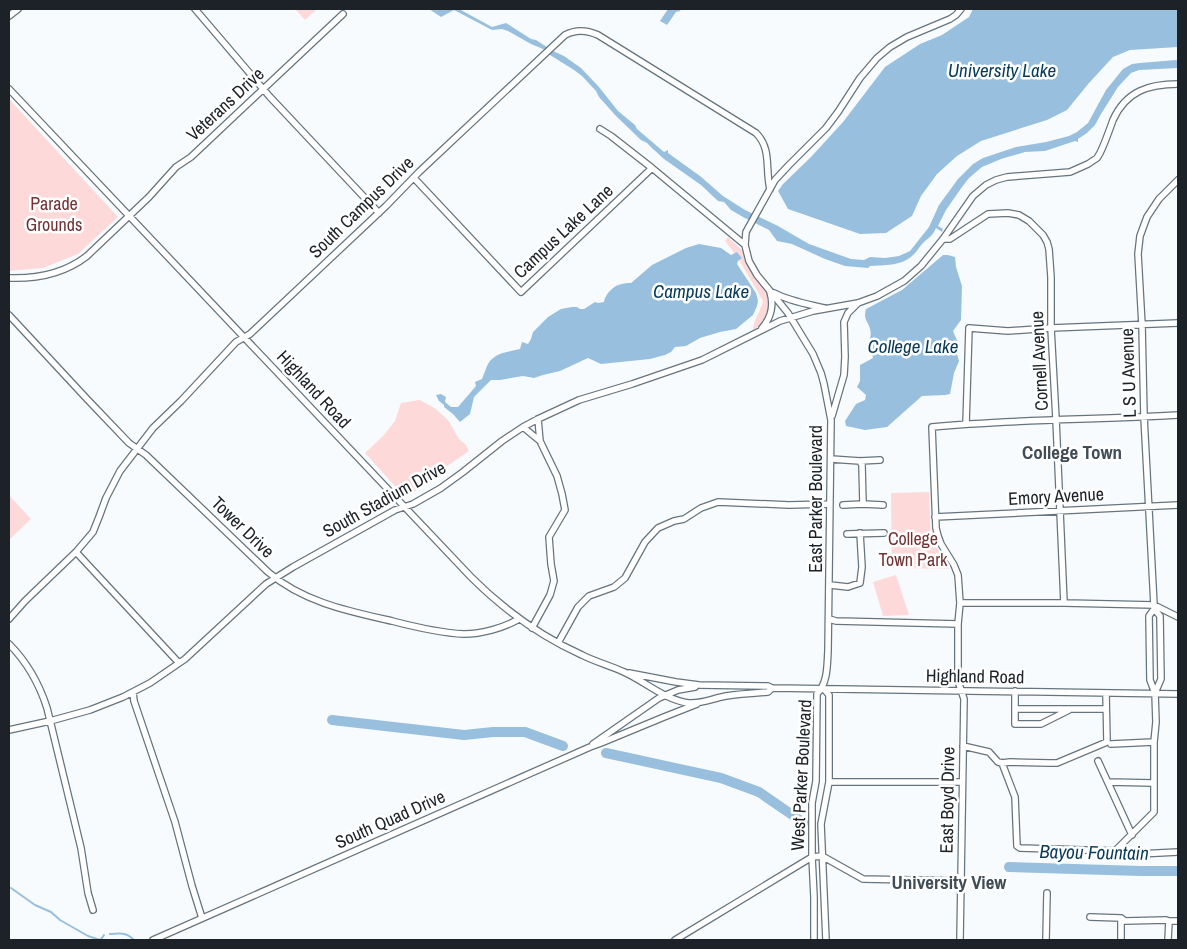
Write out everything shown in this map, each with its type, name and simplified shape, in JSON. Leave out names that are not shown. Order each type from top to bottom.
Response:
[{"type":"street","points":[[9,16],[18,9]]},
{"type":"street","points":[[195,9],[263,88],[378,213]]},
{"type":"street","points":[[600,130],[611,136],[652,168],[745,245],[748,228],[782,172],[829,125],[860,78],[877,58],[897,42],[950,19],[962,9]]},
{"type":"street","name":"Veterans Drive","points":[[9,278],[29,278],[46,275],[77,263],[93,252],[176,167],[191,157],[343,14]]},
{"type":"street","name":"South Campus Drive","points":[[9,619],[76,552],[93,532],[106,498],[120,471],[136,448],[226,352],[236,342],[250,334],[568,33],[577,31],[598,35],[756,133],[766,148],[770,189]]},
{"type":"street","name":"South Stadium Drive","points":[[9,730],[96,708],[150,683],[179,663],[266,584],[395,510],[413,504],[441,488],[489,450],[538,419],[579,400],[702,360],[780,321],[826,308],[858,303],[877,296],[904,280],[924,262],[943,240],[973,196],[986,185],[1007,177],[1070,172],[1088,164],[1097,158],[1117,113],[1131,96],[1149,87],[1178,84]]},
{"type":"street","name":"Highland Road","points":[[9,89],[480,587],[506,609],[532,628],[558,643],[591,659],[625,672],[665,695],[688,703],[702,702],[726,696],[768,692],[772,688]]},
{"type":"street","name":"Campus Lake Lane","points":[[414,178],[521,292],[652,168]]},
{"type":"street","name":"L S U Avenue","points":[[1155,694],[1160,679],[1160,616],[1154,607],[1148,506],[1138,244],[1143,227],[1154,206],[1178,180]]},
{"type":"street","name":"Cornell Avenue","points":[[943,240],[950,239],[988,214],[1014,213],[1029,221],[1043,235],[1047,242],[1049,249],[1064,603]]},
{"type":"street","name":"East Parker Boulevard","points":[[745,245],[759,279],[780,302],[810,348],[821,373],[828,402],[831,459],[830,585],[827,674],[823,688]]},
{"type":"street","points":[[769,290],[779,296],[797,302],[826,308]]},
{"type":"street","points":[[760,330],[772,310],[772,299],[769,290]]},
{"type":"street","points":[[830,428],[833,410],[844,375],[844,322],[848,313],[858,303]]},
{"type":"street","name":"Tower Drive","points":[[9,315],[129,443],[146,455],[282,584],[344,610],[444,632],[474,633],[497,629],[519,619]]},
{"type":"street","points":[[1178,324],[1008,330],[969,328],[966,424],[1178,415]]},
{"type":"street","points":[[532,628],[550,595],[554,581],[549,537],[565,510],[557,476],[540,442],[538,419]]},
{"type":"street","name":"East Boyd Drive","points":[[960,940],[964,699],[958,681],[960,603],[958,575],[938,536],[935,517],[932,427],[966,424]]},
{"type":"street","points":[[523,427],[540,442]]},
{"type":"street","points":[[831,459],[880,460]]},
{"type":"street","points":[[860,460],[862,465],[864,504]]},
{"type":"street","points":[[558,643],[578,607],[589,596],[614,586],[625,578],[645,542],[658,528],[684,519],[701,508],[718,502],[789,505],[830,504]]},
{"type":"street","points":[[843,505],[883,505]]},
{"type":"street","name":"Emory Avenue","points":[[935,517],[1178,505]]},
{"type":"street","points":[[847,534],[884,533]]},
{"type":"street","points":[[830,585],[848,587],[860,583],[862,567],[860,534]]},
{"type":"street","points":[[76,552],[179,663]]},
{"type":"street","points":[[960,603],[1064,603],[1154,607],[1178,618]]},
{"type":"street","name":"L S U Avenue","points":[[1154,607],[1149,616],[1149,625],[1150,680],[1155,694]]},
{"type":"street","points":[[829,619],[836,621],[958,624]]},
{"type":"street","points":[[9,644],[32,672],[42,692],[81,848],[88,893],[93,910]]},
{"type":"street","name":"Highland Road","points":[[625,672],[699,685],[768,686],[772,688],[1178,694]]},
{"type":"street","name":"South Quad Drive","points":[[590,747],[665,695],[699,685]]},
{"type":"street","name":"West Parker Boulevard","points":[[814,940],[812,803],[816,781],[818,694],[823,688],[829,695],[829,782],[821,824],[826,940]]},
{"type":"street","points":[[133,692],[134,701],[175,822],[202,918]]},
{"type":"street","points":[[1016,692],[1015,724],[1041,724],[1072,709]]},
{"type":"street","points":[[963,746],[989,752],[998,762],[1002,763],[1058,763],[1107,742],[1106,693]]},
{"type":"street","points":[[1115,851],[1154,812],[1155,694]]},
{"type":"street","name":"South Quad Drive","points":[[152,940],[590,747],[702,702]]},
{"type":"street","points":[[1015,709],[1106,709]]},
{"type":"street","points":[[1111,744],[1154,742]]},
{"type":"street","points":[[1098,761],[1132,835]]},
{"type":"street","points":[[1002,763],[1015,797],[1017,846],[1020,848],[1115,851],[1139,854],[1178,852]]},
{"type":"street","points":[[829,782],[962,782]]},
{"type":"street","points":[[1108,782],[1153,783]]},
{"type":"street","points":[[675,940],[812,857],[822,856],[863,879],[961,881]]},
{"type":"street","points":[[1046,940],[1047,893]]},
{"type":"street","points":[[1090,917],[1121,918],[1125,921],[1178,921]]},
{"type":"street","points":[[1120,940],[1121,918]]},
{"type":"street","points":[[1168,940],[1169,921]]},
{"type":"green space","points":[[295,9],[317,9],[305,20]]},
{"type":"green space","name":"Parade Grounds","points":[[9,99],[118,217],[78,254],[43,268],[9,271]]},
{"type":"green space","points":[[728,237],[742,250],[753,274],[770,300],[769,312],[761,325],[753,330],[763,301],[739,260],[742,258],[737,252],[735,254],[725,241]]},
{"type":"green space","points":[[420,400],[436,409],[448,420],[459,439],[466,445],[469,451],[424,482],[423,487],[410,494],[402,494],[365,453],[383,436],[395,421],[401,403]]},
{"type":"green space","name":"College Town Park","points":[[929,492],[931,540],[950,569],[892,568],[891,493]]},
{"type":"green space","points":[[9,495],[31,519],[9,540]]},
{"type":"green space","points":[[896,575],[909,615],[883,616],[873,582]]},
{"type":"water","points":[[429,9],[459,9],[492,27],[506,23],[531,39],[564,56],[581,68],[618,111],[635,125],[637,129],[664,152],[668,150],[668,153],[700,176],[723,196],[745,210],[809,244],[851,259],[885,258],[899,256],[910,251],[929,227],[939,205],[958,179],[973,164],[983,158],[1016,147],[1046,142],[1077,132],[1088,123],[1106,90],[1123,69],[1132,64],[1176,60],[1178,61],[1178,68],[1139,70],[1131,73],[1118,87],[1095,125],[1078,139],[1078,142],[1075,141],[1045,151],[1025,152],[982,167],[969,178],[946,210],[938,226],[943,229],[942,232],[936,228],[914,254],[903,262],[870,266],[868,268],[845,266],[792,244],[777,241],[769,230],[731,210],[724,202],[718,201],[701,185],[664,159],[616,116],[582,76],[543,49],[508,31],[502,29],[492,30],[454,10],[441,17]]},
{"type":"water","points":[[668,9],[681,9],[676,12],[667,25],[660,21]]},
{"type":"water","name":"University Lake","points":[[973,9],[1178,9],[1178,47],[1130,50],[1113,57],[1067,110],[1047,120],[981,141],[957,156],[937,174],[921,196],[912,216],[886,233],[860,234],[788,209],[778,191],[843,122],[885,67],[920,44],[942,35],[969,17]]},
{"type":"water","name":"Campus Lake","points":[[699,244],[721,248],[731,255],[737,252],[742,258],[737,264],[756,293],[758,301],[753,315],[736,329],[700,338],[686,346],[675,347],[665,355],[650,359],[601,364],[588,358],[560,371],[534,378],[523,376],[491,380],[474,397],[470,414],[460,422],[439,401],[436,395],[441,394],[446,397],[445,402],[451,407],[458,407],[476,386],[475,382],[482,379],[487,366],[494,357],[520,349],[522,342],[528,344],[533,332],[548,317],[561,309],[577,307],[584,309],[595,302],[604,302],[608,293],[616,286],[631,283],[652,265],[686,248]]},
{"type":"water","name":"College Lake","points":[[943,255],[955,257],[962,286],[961,320],[953,331],[959,345],[956,351],[959,361],[954,373],[950,394],[922,396],[887,427],[865,430],[846,426],[845,421],[856,404],[865,400],[866,395],[857,387],[860,381],[860,365],[873,358],[869,345],[871,331],[865,318],[866,309],[902,290]]},
{"type":"waterway","points":[[332,720],[464,735],[493,732],[525,732],[563,746]]},
{"type":"waterway","points":[[606,753],[721,778],[759,792],[804,823]]},
{"type":"waterway","name":"Bayou Fountain","points":[[1009,867],[1178,871]]},
{"type":"waterway","name":"Bayou Fountain","points":[[11,888],[35,905],[51,912],[60,920],[88,936],[100,940],[104,935]]},
{"type":"waterway","name":"Bayou Fountain","points":[[110,934],[126,934],[134,940]]},
{"type":"district","name":"College Town","points":[[1072,452]]},
{"type":"district","name":"University View","points":[[949,882]]}]
